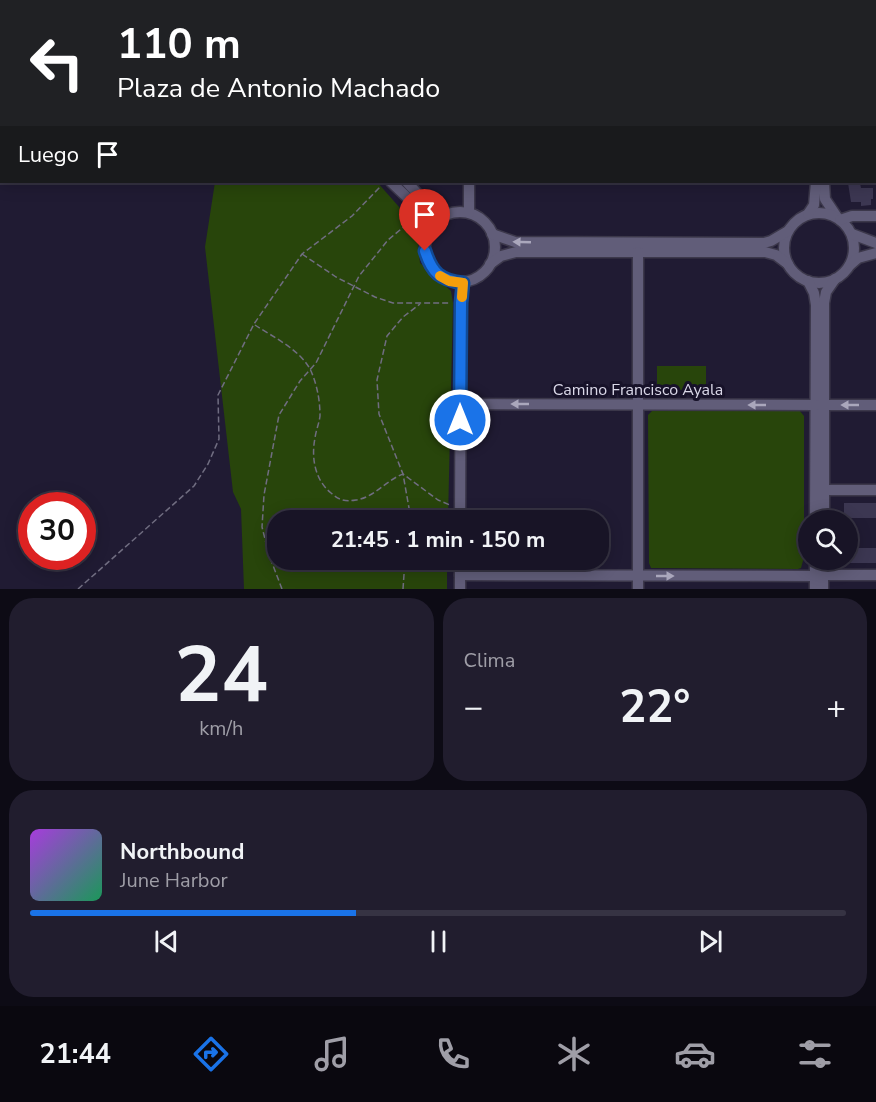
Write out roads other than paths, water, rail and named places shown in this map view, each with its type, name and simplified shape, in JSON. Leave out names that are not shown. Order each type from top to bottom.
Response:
[{"type":"street","points":[[393,183],[427,221],[425,251],[429,264],[436,274],[449,281],[463,283],[476,279],[486,272],[495,246],[489,227],[478,217],[469,213],[452,213],[445,215],[428,231]]},
{"type":"street","points":[[407,183],[436,212],[445,215]]},
{"type":"street","points":[[469,183],[469,213]]},
{"type":"street","points":[[788,264],[784,244],[788,231],[793,224],[808,214],[814,205],[816,183]]},
{"type":"street","points":[[824,183],[825,199],[838,219],[852,234],[876,243]]},
{"type":"street","points":[[808,214],[827,213],[838,219],[852,216],[876,216]]},
{"type":"street","points":[[492,234],[515,243],[764,243],[771,242],[788,231]]},
{"type":"street","points":[[490,264],[501,256],[516,252],[765,252],[776,255],[796,274],[808,281],[822,283],[835,279],[845,272],[853,258],[852,234]]},
{"type":"street","points":[[638,252],[638,589]]},
{"type":"street","points":[[849,265],[858,258],[876,253]]},
{"type":"street","points":[[815,510],[824,303],[826,292],[835,279]]},
{"type":"street","points":[[808,281],[814,293],[816,305],[824,510]]},
{"type":"street","points":[[460,510],[463,283]]},
{"type":"street","name":"Camino Francisco Ayala","points":[[460,404],[876,405]]},
{"type":"street","points":[[824,490],[876,490]]},
{"type":"street","points":[[460,570],[460,589]]},
{"type":"street","points":[[818,570],[823,589]]},
{"type":"street","points":[[815,589],[821,570]]},
{"type":"street","points":[[460,575],[876,575]]}]
